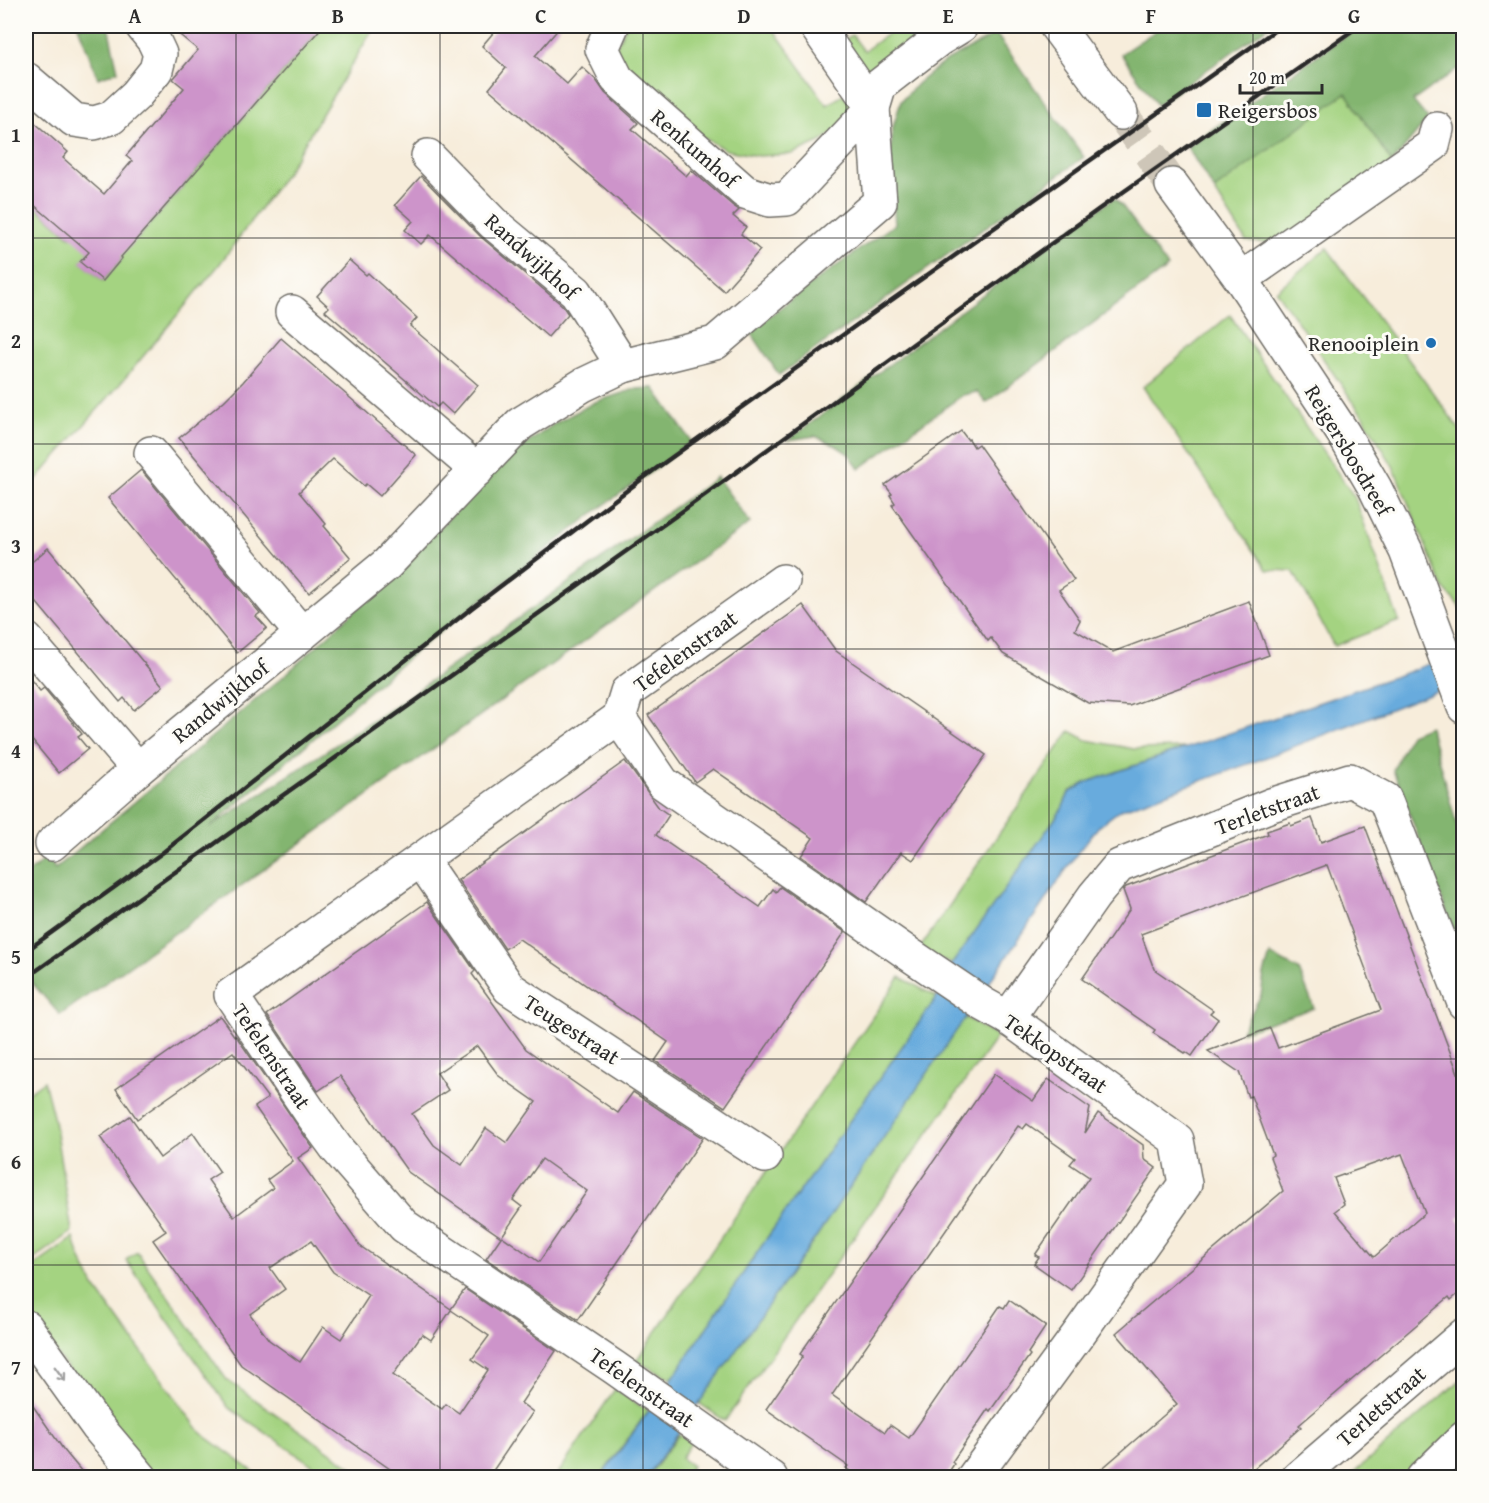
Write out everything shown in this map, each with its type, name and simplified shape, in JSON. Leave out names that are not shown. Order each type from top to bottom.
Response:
[{"type":"street","points":[[26,79],[74,120],[94,123],[111,118],[136,95],[156,70],[160,54],[154,41],[142,26]]},
{"type":"street","name":"Renkumhof","points":[[612,26],[602,49],[617,79],[745,192],[754,195],[770,200],[788,200],[873,108]]},
{"type":"street","points":[[816,26],[873,108]]},
{"type":"street","name":"Renkumhof","points":[[637,363],[715,343],[880,202],[873,108],[880,85],[938,40],[961,26]]},
{"type":"street","points":[[1056,26],[1121,114]]},
{"type":"street","points":[[1241,279],[1433,145],[1437,129]]},
{"type":"street","name":"Randwijkhof","points":[[52,844],[138,769],[387,564],[520,424],[583,385],[637,363],[576,292],[493,223],[428,156]]},
{"type":"street","name":"Reigersbosdreef","points":[[1172,185],[1241,279],[1343,433],[1375,488],[1406,551],[1464,707]]},
{"type":"street","points":[[292,312],[477,470]]},
{"type":"street","points":[[151,453],[302,634]]},
{"type":"street","name":"Tefelenstraat","points":[[771,1478],[606,1362],[404,1227],[337,1149],[231,995],[619,718],[627,692],[783,581]]},
{"type":"street","points":[[26,639],[138,769]]},
{"type":"street","name":"Tekkopstraat","points":[[619,718],[663,783],[995,1011],[1177,1140],[1185,1184],[973,1478]]},
{"type":"street","name":"Terletstraat","points":[[995,1011],[1119,866],[1271,805],[1350,780],[1385,799],[1464,1003]]},
{"type":"street","name":"Teugestraat","points":[[421,860],[509,987],[765,1156]]},
{"type":"street","points":[[26,1327],[97,1426],[141,1478]]},
{"type":"street","name":"Terletstraat","points":[[1298,1478],[1464,1335]]},
{"type":"street","points":[[1423,1478],[1464,1438]]},
{"type":"street","points":[[1450,1478],[1464,1466]]},
{"type":"green space","points":[[78,26],[108,26],[118,71],[98,78]]},
{"type":"green space","points":[[306,26],[369,26],[372,31],[287,172],[219,265],[121,383],[26,491],[26,198],[68,235],[94,246],[81,262],[103,281],[122,259],[115,252],[137,239],[316,34]]},
{"type":"green space","points":[[626,26],[771,26],[827,105],[843,95],[857,114],[822,141],[792,154],[758,156],[726,150],[700,136],[612,56]]},
{"type":"green space","points":[[899,26],[929,26],[899,52],[869,73],[845,40],[852,35],[864,51]]},
{"type":"green space","points":[[1163,26],[1269,26],[1157,105],[1121,54]]},
{"type":"green space","points":[[1359,26],[1463,26],[1463,65],[1413,101],[1428,119],[1392,163],[1346,93],[1214,190],[1187,147]]},
{"type":"green space","points":[[996,34],[1084,157],[779,375],[750,331],[895,224],[890,161],[893,127],[901,101],[918,83],[943,63]]},
{"type":"green space","points":[[1346,92],[1392,163],[1279,244],[1246,241],[1214,190]]},
{"type":"green space","points":[[1114,198],[1168,267],[986,403],[977,392],[963,395],[859,469],[849,454],[815,436],[788,440],[1033,257]]},
{"type":"green space","points":[[1327,248],[1463,434],[1463,609],[1443,588],[1393,466],[1363,416],[1276,291]]},
{"type":"green space","points":[[1230,315],[1355,498],[1399,621],[1334,646],[1293,571],[1267,570],[1143,387]]},
{"type":"green space","points":[[654,388],[691,441],[600,508],[416,651],[210,827],[392,708],[717,477],[750,523],[60,1015],[26,976],[26,875],[48,857],[55,869],[285,675],[401,568],[504,460],[554,424],[595,402],[635,389]]},
{"type":"green space","points":[[1429,726],[1463,847],[1463,955],[1393,770],[1410,734]]},
{"type":"green space","points":[[1070,731],[1087,740],[1134,749],[1185,748],[1087,782],[1069,792],[1062,809],[952,964],[918,951]]},
{"type":"green space","points":[[1270,955],[1299,970],[1314,1008],[1241,1032],[1261,995]]},
{"type":"green space","points":[[900,977],[937,997],[767,1238],[672,1379],[636,1361]]},
{"type":"green space","points":[[965,1017],[997,1037],[725,1421],[699,1403],[816,1237]]},
{"type":"green space","points":[[44,1081],[54,1120],[72,1232],[26,1265],[26,1094]]},
{"type":"green space","points":[[74,1238],[79,1255],[94,1286],[201,1433],[261,1477],[151,1477],[26,1314],[26,1272]]},
{"type":"green space","points":[[137,1252],[227,1380],[366,1477],[330,1477],[228,1407],[126,1260]]},
{"type":"green space","points":[[1463,1378],[1463,1428],[1436,1453],[1405,1477],[1348,1478]]},
{"type":"green space","points":[[615,1389],[648,1411],[600,1477],[555,1478]]},
{"type":"green space","points":[[679,1434],[691,1443],[681,1458],[692,1466],[684,1477],[647,1478]]},
{"type":"water","points":[[1463,651],[1463,681],[1259,760],[1120,810],[1099,826],[1078,852],[816,1237],[647,1477],[600,1478],[672,1379],[767,1238],[937,997],[952,964],[1062,809],[1069,793],[1087,782]]},
{"type":"building","points":[[169,26],[323,26],[121,257],[103,281],[80,262],[89,252],[26,198],[26,115],[68,152],[63,158],[104,194],[132,161],[126,156],[184,88],[173,79],[198,50]]},
{"type":"building","points":[[499,26],[561,26],[535,56],[567,84],[582,67],[596,80],[605,93],[638,123],[632,129],[686,176],[691,170],[739,210],[733,216],[746,227],[741,234],[760,250],[724,291],[489,89],[506,68],[482,46]]},
{"type":"building","points":[[421,176],[481,237],[562,305],[568,314],[548,337],[430,235],[421,244],[405,230],[413,221],[395,205]]},
{"type":"building","points":[[349,260],[366,275],[368,273],[417,318],[410,326],[478,385],[453,414],[441,403],[437,407],[325,311],[329,307],[317,296]]},
{"type":"building","points":[[281,338],[416,455],[380,496],[366,484],[364,486],[333,459],[299,492],[351,558],[309,593],[179,438],[224,401]]},
{"type":"building","points":[[961,431],[974,447],[978,444],[1074,580],[1059,590],[1080,620],[1075,630],[1113,652],[1249,601],[1269,655],[1129,706],[1088,703],[1003,654],[991,638],[988,641],[892,505],[895,503],[890,495],[892,494],[885,485]]},
{"type":"building","points":[[141,470],[260,613],[256,616],[267,628],[237,653],[108,498]]},
{"type":"building","points":[[48,548],[163,686],[134,710],[124,698],[120,702],[26,590],[26,567]]},
{"type":"building","points":[[803,605],[836,651],[986,755],[913,860],[901,852],[866,902],[801,856],[813,838],[713,769],[695,782],[648,715]]},
{"type":"building","points":[[26,674],[40,691],[44,688],[73,723],[82,734],[78,737],[88,749],[59,773],[26,733]]},
{"type":"building","points":[[625,761],[659,808],[669,815],[656,835],[760,907],[773,889],[776,892],[780,887],[845,932],[725,1107],[655,1061],[668,1042],[519,939],[505,949],[458,880]]},
{"type":"building","points":[[1312,818],[1321,842],[1365,826],[1464,1089],[1464,1215],[1458,1217],[1464,1230],[1464,1289],[1451,1300],[1449,1297],[1299,1425],[1301,1427],[1243,1478],[1091,1478],[1177,1404],[1116,1333],[1283,1191],[1270,1157],[1273,1155],[1251,1096],[1248,1097],[1239,1072],[1208,1051],[1270,1028],[1278,1048],[1381,1010],[1327,865],[1141,934],[1154,969],[1213,1010],[1210,1013],[1218,1019],[1192,1056],[1153,1033],[1155,1030],[1082,979],[1130,909],[1123,890],[1126,887],[1268,834],[1267,831],[1290,823],[1291,826]],"holes":[[[1402,1154],[1425,1213],[1374,1257],[1335,1211],[1344,1204],[1334,1178]]]},
{"type":"building","points":[[427,902],[475,971],[472,974],[526,1049],[618,1113],[633,1092],[703,1138],[578,1320],[486,1259],[501,1237],[408,1172],[340,1076],[318,1091],[267,1015]],"holes":[[[477,1046],[499,1076],[536,1102],[507,1143],[486,1128],[462,1165],[434,1145],[412,1114],[448,1090],[437,1073]],[[542,1159],[587,1191],[539,1262],[502,1236],[522,1207],[513,1200]]]},
{"type":"building","points":[[220,1016],[313,1148],[298,1158],[360,1246],[451,1309],[465,1289],[556,1351],[521,1403],[533,1412],[488,1478],[403,1478],[241,1365],[153,1240],[166,1231],[100,1137],[130,1116],[160,1158],[193,1133],[220,1172],[208,1180],[234,1217],[273,1188],[267,1180],[293,1161],[255,1107],[268,1098],[233,1052],[137,1119],[116,1089]],"holes":[[[311,1241],[333,1272],[369,1296],[341,1339],[323,1327],[300,1362],[269,1340],[250,1314],[285,1289],[270,1268]],[[451,1310],[489,1336],[472,1359],[488,1370],[459,1413],[446,1404],[442,1409],[393,1375],[422,1334],[431,1340]]]},
{"type":"building","points":[[994,1074],[1033,1101],[1048,1079],[1090,1108],[1085,1133],[1098,1113],[1143,1145],[1144,1159],[1156,1168],[1071,1290],[1034,1264],[1039,1257],[1035,1255],[1089,1177],[1070,1164],[1075,1158],[1027,1124],[1023,1129],[1018,1126],[832,1395],[885,1432],[890,1425],[909,1438],[1000,1306],[1004,1308],[1009,1300],[1046,1326],[1028,1353],[1030,1355],[990,1411],[988,1409],[952,1462],[954,1464],[945,1478],[859,1478],[846,1468],[848,1466],[766,1409],[803,1356],[800,1354]]},
{"type":"building","points":[[26,1396],[63,1449],[87,1478],[35,1478],[26,1467]]},
{"type":"tunnel","points":[[1121,113],[1172,185]]},
{"type":"railway","points":[[26,951],[162,853],[473,607],[654,470],[1281,26]]},
{"type":"railway","points":[[26,978],[684,510],[1099,209],[1359,26]]},
{"type":"place","name":"Reigersbos","points":[[1204,110]]},
{"type":"place","name":"Renooiplein","points":[[1431,343]]}]
